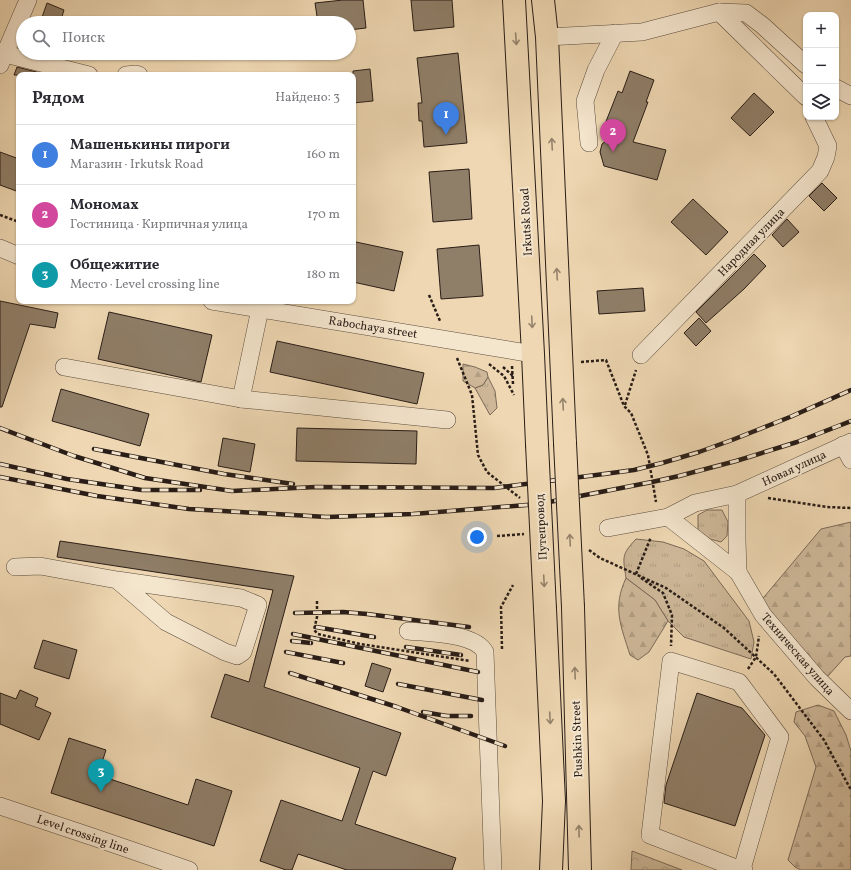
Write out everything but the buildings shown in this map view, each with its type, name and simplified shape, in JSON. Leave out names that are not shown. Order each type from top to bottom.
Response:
[{"type":"main road","name":"Irkutsk Road","points":[[514,0],[537,444]]},
{"type":"main road","points":[[543,0],[547,37]]},
{"type":"main road","name":"Pushkin Street","points":[[547,37],[573,607],[580,870]]},
{"type":"main road","name":"Путепровод","points":[[537,444],[554,801],[552,870]]},
{"type":"street","points":[[21,16],[28,0]]},
{"type":"street","points":[[547,37],[642,32],[719,12],[746,13],[803,61]]},
{"type":"street","points":[[719,12],[803,94]]},
{"type":"street","points":[[16,27],[2,59],[73,72]]},
{"type":"street","points":[[589,143],[585,101],[596,70],[615,33]]},
{"type":"street","points":[[839,90],[851,96]]},
{"type":"street","name":"Народная улица","points":[[641,355],[820,171],[826,157],[828,146],[815,120]]},
{"type":"street","points":[[0,248],[16,255]]},
{"type":"street","name":"Rabochaya street","points":[[230,304],[533,354]]},
{"type":"street","points":[[241,399],[260,309]]},
{"type":"street","points":[[64,367],[241,399],[447,420]]},
{"type":"street","points":[[847,444],[851,460]]},
{"type":"street","name":"Новая улица","points":[[608,528],[663,517],[695,503],[737,494],[847,444]]},
{"type":"street","points":[[737,494],[738,572]]},
{"type":"street","points":[[663,517],[738,572]]},
{"type":"street","points":[[15,567],[40,566],[117,580],[241,598],[258,605],[243,652],[237,656],[225,652],[166,622],[117,580]]},
{"type":"street","name":"Техническая улица","points":[[738,572],[763,616],[817,678],[851,711]]},
{"type":"street","points":[[408,631],[446,635],[473,641],[486,652],[493,870]]},
{"type":"street","points":[[671,661],[739,682],[780,737],[742,870],[650,835],[671,661]]},
{"type":"street","name":"Level crossing line","points":[[0,806],[93,836],[189,870]]},
{"type":"path","points":[[0,215],[16,221]]},
{"type":"path","points":[[429,294],[448,340],[456,354],[472,395],[478,455],[487,472],[524,500]]},
{"type":"path","points":[[624,406],[641,355]]},
{"type":"path","points":[[578,362],[606,360],[624,406],[631,413],[648,455],[663,517],[635,574]]},
{"type":"path","points":[[488,363],[504,376],[514,394]]},
{"type":"path","points":[[767,498],[827,507],[851,508]]},
{"type":"path","points":[[588,549],[600,558],[666,588],[724,628],[756,657],[774,674],[824,740],[851,790]]},
{"type":"path","points":[[635,574],[663,593],[672,615],[671,661]]},
{"type":"path","points":[[317,601],[317,617],[314,630],[318,634],[360,644],[487,663]]},
{"type":"path","points":[[739,682],[756,657],[763,616]]},
{"type":"green space","points":[[463,364],[487,372],[488,377],[483,385],[475,388],[463,381]]},
{"type":"green space","points":[[488,377],[495,391],[497,408],[490,415],[475,388],[483,385]]},
{"type":"green space","points":[[707,510],[722,510],[728,522],[727,536],[721,542],[710,539],[698,530],[698,515]]},
{"type":"green space","points":[[851,522],[851,656],[845,657],[827,677],[759,603],[821,529]]},
{"type":"green space","points":[[636,539],[663,542],[684,549],[704,561],[749,621],[754,642],[751,659],[684,637],[668,621],[655,600],[626,578],[624,565],[625,553]]},
{"type":"green space","points":[[626,578],[655,600],[668,621],[649,652],[638,660],[630,655],[619,617],[619,599]]},
{"type":"green space","points":[[818,705],[834,711],[846,735],[851,751],[851,870],[801,870],[795,867],[788,860],[816,767],[805,736],[794,722],[796,712]]},
{"type":"green space","points":[[632,851],[682,870],[631,870]]},
{"type":"railway","points":[[0,428],[74,456],[145,478],[232,491],[316,487],[494,488],[634,470],[662,463],[732,440],[790,417],[851,390]]},
{"type":"railway","points":[[0,477],[97,496],[189,509],[327,517],[413,514],[539,504],[652,482],[736,461],[797,442],[851,421]]},
{"type":"railway","points":[[94,449],[224,474],[293,484]]},
{"type":"railway","points":[[0,464],[67,479],[142,490],[200,490]]},
{"type":"railway","points":[[295,613],[343,612],[469,627]]},
{"type":"railway","points":[[316,627],[374,637]]},
{"type":"railway","points":[[293,634],[478,672]]},
{"type":"railway","points":[[292,641],[311,643]]},
{"type":"railway","points":[[406,647],[461,655]]},
{"type":"railway","points":[[286,652],[343,663]]},
{"type":"railway","points":[[290,673],[397,707],[505,746]]},
{"type":"railway","points":[[398,684],[482,700]]},
{"type":"railway","points":[[423,712],[447,716],[471,716]]},
{"type":"place","name":"Машенькины пироги","points":[[446,135]]},
{"type":"place","name":"Мономах","points":[[613,152]]},
{"type":"place","name":"Общежитие","points":[[101,792]]}]
